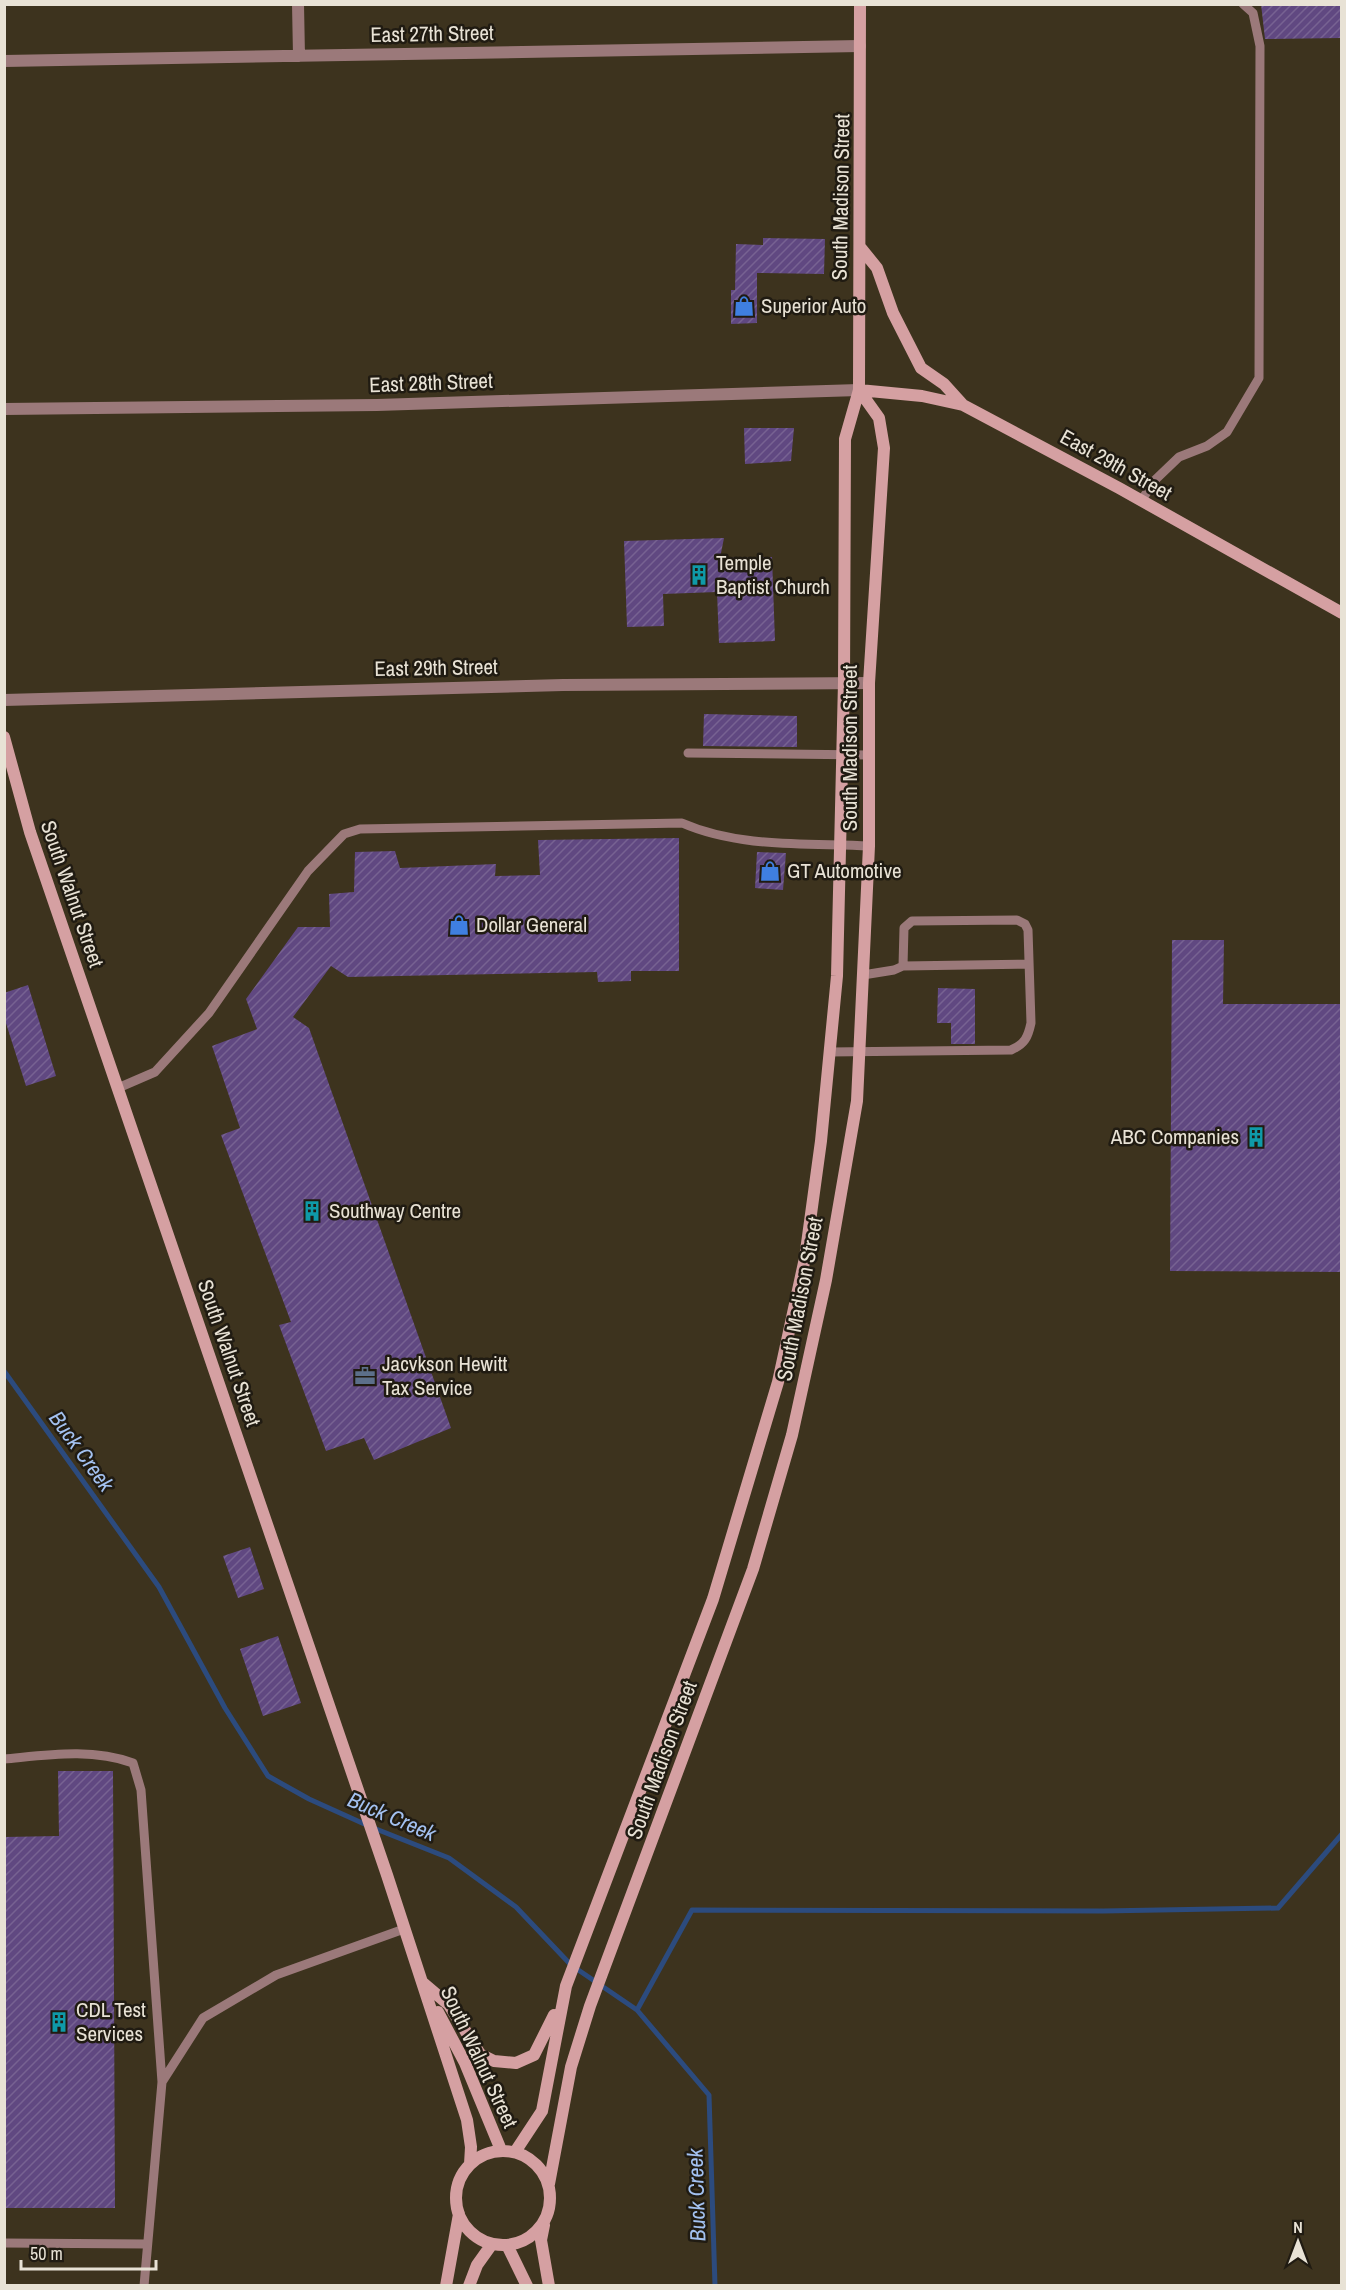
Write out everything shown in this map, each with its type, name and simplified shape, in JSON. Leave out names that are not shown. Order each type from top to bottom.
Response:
[{"type":"main road","name":"South Madison Street","points":[[515,2152],[542,2111],[568,1982],[713,1599],[778,1382],[805,1258],[837,976],[843,755],[845,439],[859,390],[860,4]]},
{"type":"main road","points":[[860,247],[877,268],[893,314],[921,368],[944,384],[963,405]]},
{"type":"main road","name":"South Madison Street","points":[[549,2184],[572,2067],[594,1995],[753,1569],[792,1435],[826,1280],[856,1111],[869,846],[869,683],[884,448],[879,418],[859,390]]},
{"type":"main road","name":"East 29th Street","points":[[859,390],[922,396],[963,405],[1341,613]]},
{"type":"main road","name":"South Walnut Street","points":[[4,737],[30,832],[422,1981],[467,2120],[471,2147],[470,2164]]},
{"type":"main road","points":[[422,1981],[449,2005],[480,2054],[494,2061],[516,2063],[534,2055],[546,2035],[568,1982]]},
{"type":"main road","name":"South Walnut Street","points":[[422,1981],[465,2063],[501,2150]]},
{"type":"main road","points":[[446,2286],[459,2214],[457,2187],[470,2164],[479,2157],[501,2150],[515,2152],[536,2163],[549,2184],[550,2209],[545,2220],[536,2232],[522,2241],[507,2245],[492,2244],[472,2232],[459,2214]]},
{"type":"main road","points":[[545,2220],[541,2240],[549,2286]]},
{"type":"main road","points":[[469,2286],[477,2265],[492,2244]]},
{"type":"main road","points":[[507,2245],[527,2286]]},
{"type":"street","points":[[298,4],[299,56]]},
{"type":"street","name":"East 27th Street","points":[[4,61],[860,46]]},
{"type":"street","name":"East 28th Street","points":[[4,409],[377,405],[859,390]]},
{"type":"street","name":"East 29th Street","points":[[4,700],[551,685],[869,683]]},
{"type":"lane","points":[[1141,501],[1155,480],[1179,457],[1207,446],[1227,432],[1259,378],[1260,46],[1253,13],[1243,4]]},
{"type":"lane","points":[[688,753],[869,755]]},
{"type":"lane","points":[[118,1088],[155,1072],[209,1013],[308,872],[344,834],[360,829],[682,823],[704,833],[746,840],[869,846]]},
{"type":"lane","points":[[829,1052],[1011,1050],[1020,1047],[1028,1036],[1031,1023],[1028,930],[1017,920],[912,921],[904,928],[903,966]]},
{"type":"lane","points":[[863,975],[894,970],[903,966],[1029,964]]},
{"type":"lane","points":[[4,1760],[73,1753],[114,1756],[133,1763],[141,1790],[162,2082],[144,2286]]},
{"type":"lane","points":[[162,2082],[203,2018],[276,1975],[405,1929]]},
{"type":"lane","points":[[4,2243],[147,2244]]},
{"type":"building","points":[[1261,4],[1341,4],[1341,38],[1265,39]]},
{"type":"building","points":[[763,238],[825,239],[824,274],[757,273],[757,323],[731,324],[731,290],[735,290],[736,244],[763,245]]},
{"type":"building","points":[[744,428],[794,428],[791,461],[745,464]]},
{"type":"building","name":"Temple Baptist Church","points":[[724,538],[720,558],[772,557],[775,641],[719,643],[717,592],[663,594],[664,626],[627,627],[624,541]]},
{"type":"building","points":[[704,714],[797,716],[797,747],[703,746]]},
{"type":"building","name":"Southway Centre","points":[[679,838],[679,971],[631,971],[631,981],[598,982],[597,972],[348,977],[331,966],[293,1017],[309,1028],[451,1428],[374,1460],[364,1438],[326,1451],[279,1325],[291,1322],[221,1135],[240,1128],[212,1046],[257,1029],[246,999],[298,927],[330,927],[329,894],[354,892],[355,852],[395,851],[400,868],[496,864],[495,876],[540,875],[538,840]]},
{"type":"building","name":"GT Automotive","points":[[757,852],[786,853],[783,890],[755,888]]},
{"type":"building","name":"ABC Companies","points":[[1172,940],[1224,940],[1223,1004],[1341,1004],[1341,1272],[1170,1271]]},
{"type":"building","points":[[28,985],[56,1076],[26,1086],[4,1017],[4,993]]},
{"type":"building","points":[[938,988],[975,989],[975,1044],[951,1044],[951,1023],[937,1023]]},
{"type":"building","points":[[250,1547],[264,1589],[238,1598],[223,1556]]},
{"type":"building","points":[[278,1636],[301,1703],[263,1716],[240,1649]]},
{"type":"building","name":"CDL Test Services","points":[[58,1771],[113,1771],[115,2208],[4,2208],[4,1837],[59,1836]]},
{"type":"waterway","name":"Buck Creek","points":[[4,1371],[159,1587],[225,1708],[268,1776],[309,1799],[449,1858],[516,1907],[571,1965],[637,2010],[709,2095],[715,2286]]},
{"type":"waterway","points":[[637,2010],[692,1910],[1103,1911],[1278,1908],[1342,1834]]},
{"type":"place","name":"Superior Auto","points":[[744,306]]},
{"type":"place","name":"Temple Baptist Church","points":[[699,575]]},
{"type":"place","name":"GT Automotive","points":[[770,871]]},
{"type":"place","name":"Dollar General","points":[[459,925]]},
{"type":"place","name":"ABC Companies","points":[[1256,1137]]},
{"type":"place","name":"Southway Centre","points":[[312,1211]]},
{"type":"place","name":"Jacvkson Hewitt Tax Service","points":[[365,1376]]},
{"type":"place","name":"CDL Test Services","points":[[59,2022]]}]
